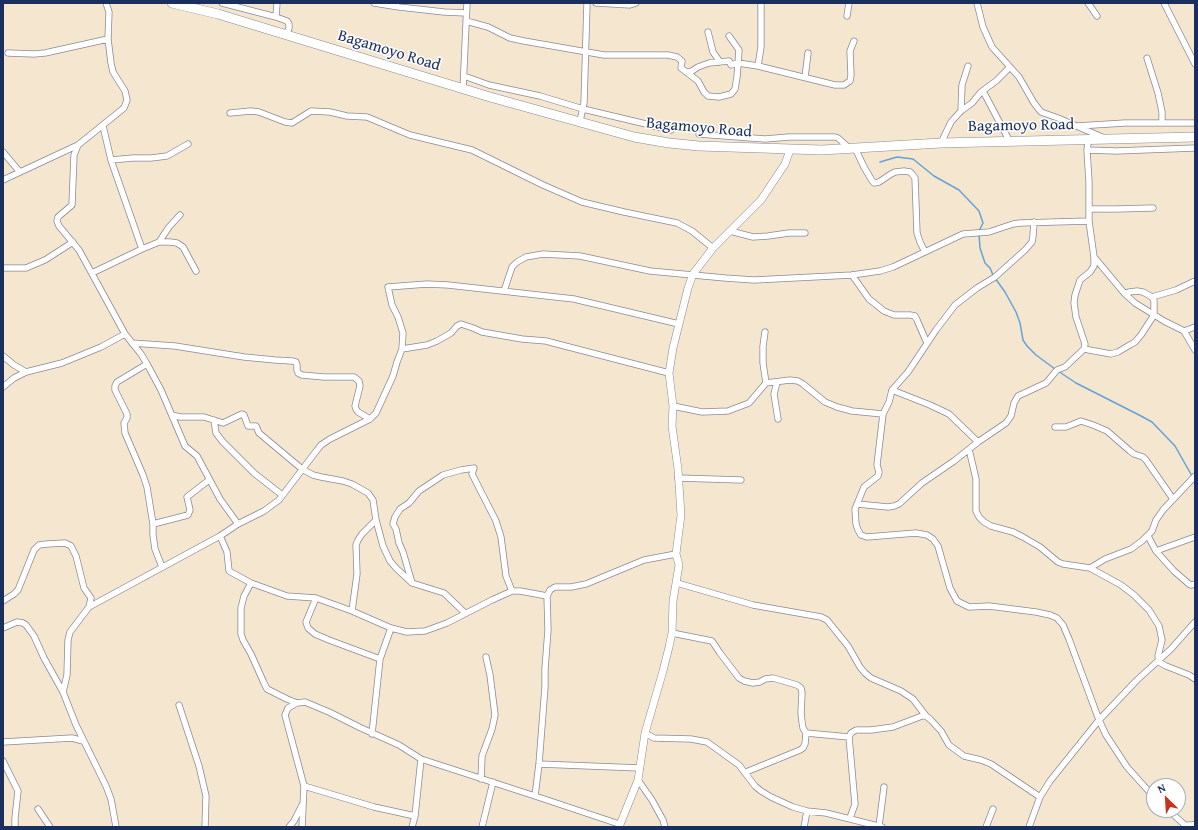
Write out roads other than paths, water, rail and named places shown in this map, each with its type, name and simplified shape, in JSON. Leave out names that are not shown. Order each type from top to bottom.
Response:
[{"type":"highway","name":"Bagamoyo Road","points":[[172,3],[218,14],[464,89],[634,136],[669,143],[699,146],[765,144],[790,150],[822,150],[941,143],[1195,137]]},
{"type":"street","points":[[3,180],[78,144],[103,126],[124,108],[126,100],[125,91],[113,72],[111,63],[108,40],[109,12],[106,3]]},
{"type":"street","points":[[218,14],[221,3],[276,17],[289,24],[286,35]]},
{"type":"street","points":[[276,17],[278,3]]},
{"type":"street","points":[[374,3],[444,12],[466,12]]},
{"type":"street","points":[[464,89],[467,3]]},
{"type":"street","points":[[580,121],[583,109],[587,3]]},
{"type":"street","points":[[596,3],[630,5],[636,3]]},
{"type":"street","points":[[758,66],[761,47],[761,3]]},
{"type":"street","points":[[847,16],[849,3]]},
{"type":"street","points":[[977,3],[992,47],[1019,77],[1034,103],[1042,112],[1107,140]]},
{"type":"street","points":[[1088,3],[1098,16]]},
{"type":"street","points":[[1164,3],[1195,64]]},
{"type":"street","points":[[466,20],[488,27],[510,38],[524,41],[604,55],[668,55],[677,57],[682,60],[681,68],[698,80],[704,92],[708,96],[719,97],[731,94],[735,89],[739,50],[729,36]]},
{"type":"street","points":[[708,32],[713,52],[720,62]]},
{"type":"street","points":[[8,53],[45,53],[108,40]]},
{"type":"street","points":[[688,72],[692,72],[698,67],[709,63],[729,61],[730,65],[738,64],[758,66],[835,85],[844,85],[850,81],[850,51],[854,41]]},
{"type":"street","points":[[805,77],[808,53]]},
{"type":"street","points":[[1147,58],[1158,93],[1162,112],[1162,123]]},
{"type":"street","points":[[961,111],[962,85],[968,66]]},
{"type":"street","points":[[941,143],[951,122],[961,111],[972,103],[977,96],[996,82],[1010,67]]},
{"type":"street","points":[[464,76],[489,85],[540,96],[583,109],[671,130]]},
{"type":"street","points":[[983,91],[1010,142]]},
{"type":"street","points":[[230,113],[251,111],[259,112],[285,122],[292,123],[311,111],[367,117],[410,135],[472,150],[543,185],[582,202],[677,223],[692,231],[713,248]]},
{"type":"street","points":[[1075,126],[1125,123],[1195,123]]},
{"type":"street","points":[[103,126],[111,160],[142,249]]},
{"type":"street","points":[[699,134],[765,144],[789,137],[835,137],[852,148],[874,183],[880,182],[895,172],[910,172],[914,178],[917,232],[925,252]]},
{"type":"street","points":[[856,504],[888,507],[899,504],[922,483],[1006,423],[1012,416],[1014,403],[1018,396],[1046,383],[1057,370],[1065,367],[1084,349],[1085,344],[1076,317],[1074,303],[1080,280],[1093,270],[1094,256],[1088,209],[1089,182],[1087,150],[1088,144],[1091,140]]},
{"type":"street","points":[[78,144],[74,155],[72,205],[58,217],[57,221],[59,226],[73,242],[92,273],[125,334],[147,364],[161,390],[185,446],[197,456],[220,499],[238,524]]},
{"type":"street","points":[[111,160],[167,156],[188,144]]},
{"type":"street","points":[[1087,150],[1116,151],[1195,148]]},
{"type":"street","points":[[302,827],[304,786],[285,715],[288,708],[297,703],[305,702],[333,714],[372,734],[399,745],[421,760],[535,796],[619,826],[638,780],[645,733],[672,633],[673,601],[679,565],[676,554],[681,516],[672,426],[673,406],[669,373],[673,348],[692,274],[713,248],[761,200],[785,164],[790,150]]},
{"type":"street","points":[[3,152],[19,171]]},
{"type":"street","points":[[1088,209],[1116,210],[1153,208]]},
{"type":"street","points":[[159,242],[169,227],[180,215]]},
{"type":"street","points":[[504,291],[512,267],[517,262],[526,257],[543,254],[580,256],[650,271],[754,280],[852,275],[880,271],[894,267],[963,234],[990,232],[1013,224],[1089,221]]},
{"type":"street","points":[[1034,222],[1032,242],[995,278],[977,288],[956,306],[936,330],[908,372],[892,390],[889,402],[883,414],[877,465],[879,472],[878,476],[864,487],[856,504],[856,524],[861,535],[867,537],[916,533],[927,535],[933,539],[938,546],[950,588],[957,601],[969,606],[989,606],[1036,612],[1057,618],[1063,625],[1069,639],[1098,720],[1106,735],[1127,766],[1146,789]]},
{"type":"street","points":[[730,231],[753,237],[804,233]]},
{"type":"street","points":[[3,268],[26,268],[45,260],[73,242]]},
{"type":"street","points":[[92,273],[159,242],[174,242],[183,247],[196,271]]},
{"type":"street","points":[[1094,256],[1125,294],[1135,303],[1154,315],[1184,331],[1195,350]]},
{"type":"street","points":[[852,275],[869,300],[884,311],[894,315],[915,316],[927,343]]},
{"type":"street","points":[[1125,294],[1137,291],[1143,292],[1152,297],[1176,290],[1195,281]]},
{"type":"street","points":[[63,692],[67,675],[68,640],[70,632],[89,607],[264,511],[279,500],[322,445],[330,439],[370,419],[376,413],[393,376],[402,349],[403,333],[392,305],[388,287],[427,284],[448,285],[574,299],[680,324]]},
{"type":"street","points":[[1084,349],[1111,354],[1118,352],[1136,342],[1154,315],[1152,297]]},
{"type":"street","points":[[402,349],[427,345],[437,341],[452,333],[460,324],[482,332],[522,339],[546,341],[669,373]]},
{"type":"street","points":[[1184,331],[1195,327]]},
{"type":"street","points":[[673,406],[702,412],[728,411],[749,404],[766,382],[763,363],[765,332]]},
{"type":"street","points":[[3,387],[14,378],[26,372],[62,363],[101,347],[125,334]]},
{"type":"street","points":[[132,343],[175,346],[244,357],[292,361],[296,362],[296,370],[302,375],[324,377],[354,376],[359,381],[360,386],[355,406],[358,412],[370,419]]},
{"type":"street","points":[[3,356],[26,372]]},
{"type":"street","points":[[147,364],[117,382],[115,390],[127,414],[127,418],[124,423],[125,433],[147,487],[153,524],[155,549],[162,567]]},
{"type":"street","points":[[766,382],[790,380],[798,381],[825,402],[837,407],[852,411],[883,414]]},
{"type":"street","points":[[777,382],[774,394],[778,418]]},
{"type":"street","points":[[892,390],[949,414],[978,442]]},
{"type":"street","points":[[172,415],[180,417],[204,417],[223,423],[240,414],[244,415],[248,426],[256,426],[259,433],[302,469],[313,475],[352,484],[368,493],[373,500],[376,520],[383,546],[390,561],[412,582],[444,593],[465,613]]},
{"type":"street","points":[[214,420],[216,433],[223,442],[254,473],[282,495]]},
{"type":"street","points":[[1055,427],[1066,427],[1081,421],[1107,431],[1130,452],[1143,457],[1146,460],[1173,499]]},
{"type":"street","points":[[969,449],[976,479],[976,511],[979,517],[991,526],[1013,532],[1024,537],[1040,547],[1058,562],[1090,568],[1121,585],[1134,595],[1149,610],[1159,626],[1162,640],[1158,661]]},
{"type":"street","points":[[412,582],[404,552],[399,543],[393,524],[395,517],[400,509],[419,491],[443,475],[474,468],[472,474],[496,521],[501,537],[506,576],[512,591]]},
{"type":"street","points":[[1090,568],[1105,559],[1131,550],[1148,536],[1152,531],[1158,515],[1195,476]]},
{"type":"street","points":[[678,478],[741,480]]},
{"type":"street","points":[[153,524],[188,515],[190,510],[187,497],[209,480]]},
{"type":"street","points":[[352,611],[357,574],[356,545],[362,534],[376,520]]},
{"type":"street","points":[[220,536],[226,552],[229,571],[250,583],[287,596],[316,598],[352,611],[391,628],[407,632],[425,631],[447,623],[503,594],[512,591],[547,596]]},
{"type":"street","points":[[1148,536],[1156,551],[1174,570],[1189,584],[1195,584]]},
{"type":"street","points":[[1156,551],[1195,537]]},
{"type":"street","points":[[3,601],[18,590],[34,550],[39,545],[65,543],[71,546],[76,556],[84,588],[91,598],[89,607]]},
{"type":"street","points":[[535,796],[539,764],[548,630],[547,596],[550,590],[555,586],[571,587],[586,584],[644,560],[676,554]]},
{"type":"street","points":[[250,583],[244,596],[241,608],[240,634],[267,688],[297,703]]},
{"type":"street","points":[[677,583],[753,605],[821,617],[827,620],[848,646],[860,667],[871,678],[901,691],[913,699],[926,716],[941,731],[949,745],[964,756],[991,764],[1040,797]]},
{"type":"street","points":[[316,598],[306,622],[308,628],[315,634],[380,659]]},
{"type":"street","points":[[3,628],[17,622],[23,623],[34,636],[44,658],[63,692],[83,741],[106,786],[111,799],[116,827]]},
{"type":"street","points":[[1029,827],[1040,797],[1050,781],[1098,720],[1195,622]]},
{"type":"street","points":[[372,734],[380,659],[391,628]]},
{"type":"street","points":[[672,633],[712,641],[720,654],[739,678],[744,681],[753,683],[773,678],[797,685],[801,688],[801,713],[803,728],[806,733],[803,748],[746,772]]},
{"type":"street","points":[[481,779],[482,756],[492,729],[495,715],[486,657]]},
{"type":"street","points":[[1158,661],[1195,679]]},
{"type":"street","points":[[1189,676],[1195,671]]},
{"type":"street","points":[[179,705],[196,758],[206,796],[205,827]]},
{"type":"street","points":[[850,818],[855,804],[849,737],[851,733],[856,730],[872,730],[893,727],[922,716],[926,716]]},
{"type":"street","points":[[645,733],[654,738],[691,739],[707,742],[739,765],[746,772],[755,786],[771,797],[793,807],[807,811],[826,813],[881,826],[884,787]]},
{"type":"street","points":[[806,733],[849,737]]},
{"type":"street","points":[[3,742],[72,738],[83,741]]},
{"type":"street","points":[[412,827],[421,760]]},
{"type":"street","points":[[3,761],[18,791],[15,827]]},
{"type":"street","points":[[539,764],[640,768]]},
{"type":"street","points":[[638,780],[652,800],[663,820],[665,827]]},
{"type":"street","points":[[482,827],[493,782]]},
{"type":"street","points":[[304,786],[374,807],[414,816]]},
{"type":"street","points":[[289,827],[303,804]]},
{"type":"street","points":[[38,809],[50,827]]},
{"type":"street","points":[[986,827],[993,809]]},
{"type":"street","points":[[804,827],[807,811]]},
{"type":"street","points":[[1176,818],[1184,826],[1192,826],[1195,824]]},
{"type":"waterway","points":[[880,162],[897,157],[913,159],[934,176],[959,190],[979,211],[983,223],[979,231]]},
{"type":"waterway","points":[[979,234],[980,248],[985,263],[990,268],[993,275]]},
{"type":"waterway","points":[[995,278],[1016,312],[1020,323],[1023,340],[1036,355],[1055,369]]},
{"type":"waterway","points":[[1058,371],[1076,383],[1152,422],[1175,446],[1192,476]]}]
